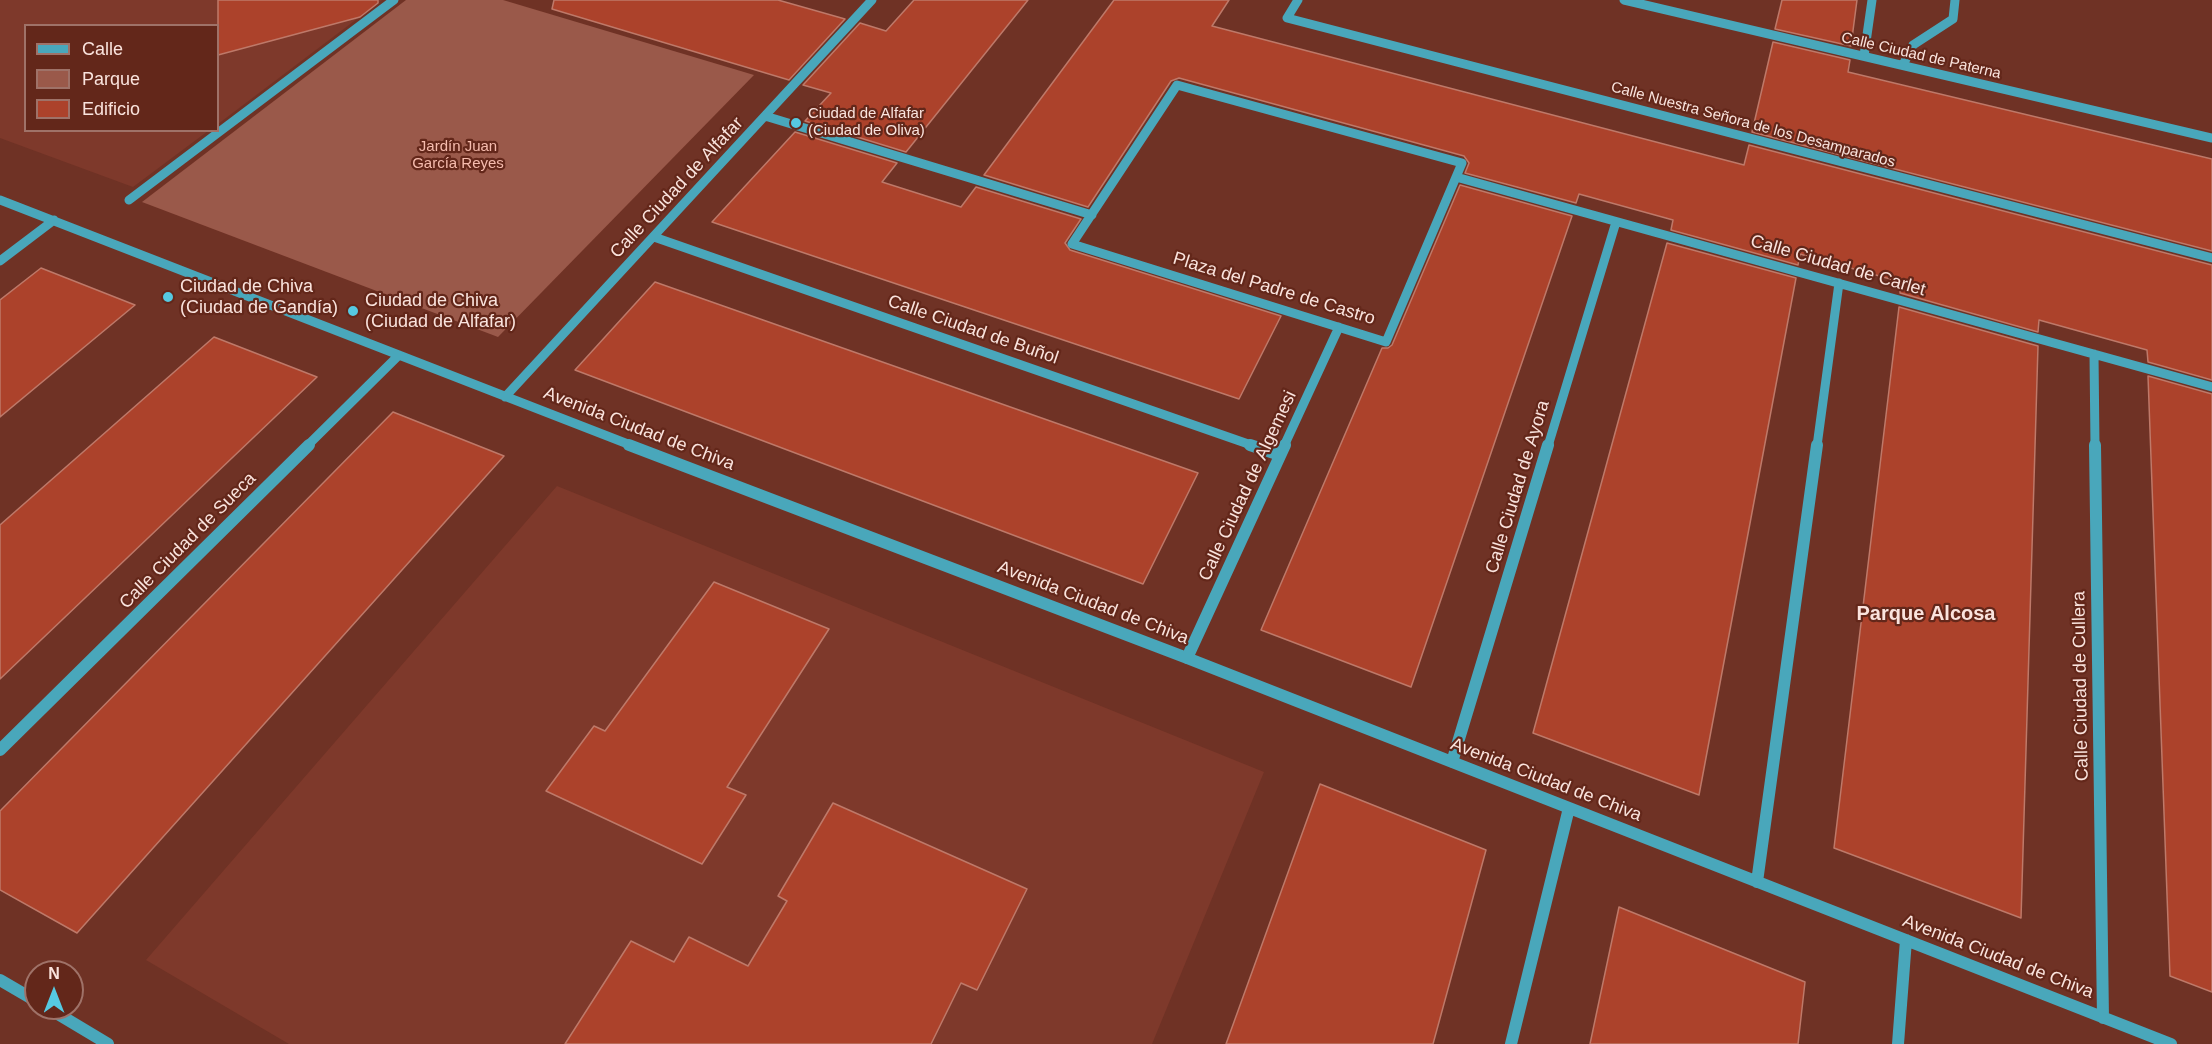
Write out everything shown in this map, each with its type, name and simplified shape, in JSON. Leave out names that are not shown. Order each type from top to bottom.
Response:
[{"type":"street","points":[[129,200],[394,0]]},
{"type":"street","name":"Calle Nuestra Señora de los Desamparados","points":[[1298,0],[1287,18],[2212,258]]},
{"type":"street","name":"Calle Ciudad de Paterna","points":[[1624,0],[2212,138]]},
{"type":"street","points":[[1864,56],[1872,0]]},
{"type":"street","points":[[1903,65],[1912,45],[1953,19],[1955,0]]},
{"type":"street","name":"Calle Ciudad de Alfafar","points":[[506,397],[869,1]]},
{"type":"street","name":"Plaza del Padre de Castro","points":[[1177,85],[1462,163],[1456,177],[1386,342],[1072,244],[1177,85]]},
{"type":"street","points":[[765,116],[1092,215]]},
{"type":"street","name":"Calle Ciudad de Carlet","points":[[1456,177],[2212,387]]},
{"type":"street","name":"Avenida Ciudad de Chiva","points":[[0,200],[399,356],[1187,658],[2171,1044]]},
{"type":"street","points":[[0,261],[54,220]]},
{"type":"street","name":"Calle Ciudad de Ayora","points":[[1452,762],[1616,222]]},
{"type":"street","name":"Calle Ciudad de Buñol","points":[[654,237],[1280,455]]},
{"type":"street","points":[[1757,882],[1839,283]]},
{"type":"street","name":"Calle Ciudad de Algemesi","points":[[1187,658],[1339,327]]},
{"type":"street","name":"Calle Ciudad de Cullera","points":[[2094,354],[2103,1018]]},
{"type":"street","name":"Calle Ciudad de Sueca","points":[[0,750],[399,356]]},
{"type":"street","points":[[1511,1044],[1569,808]]},
{"type":"street","points":[[1898,1044],[1906,940]]},
{"type":"street","points":[[0,980],[24,994]]},
{"type":"street","points":[[68,1020],[108,1044]]},
{"type":"shaded area","points":[[0,0],[382,0],[219,123],[219,24],[24,24],[24,132],[207,132],[133,187],[0,138]]},
{"type":"shaded area","points":[[557,486],[1264,772],[1152,1044],[289,1044],[146,960]]},
{"type":"green space","name":"Jardín Juan García Reyes","points":[[406,0],[503,0],[754,75],[498,337],[142,202]]},
{"type":"building","points":[[218,0],[378,0],[378,3],[360,17],[219,55]]},
{"type":"building","points":[[554,0],[778,0],[845,19],[789,80],[552,9]]},
{"type":"building","points":[[914,0],[1028,0],[906,152],[805,121],[831,93],[803,85],[860,23],[886,31]]},
{"type":"building","points":[[1114,0],[1229,0],[1212,26],[1744,165],[1749,145],[2212,265],[2212,380],[2148,362],[2147,350],[2039,320],[2038,332],[1900,293],[1901,282],[1800,254],[1798,265],[1671,230],[1673,220],[1579,194],[1576,203],[1465,173],[1469,163],[1464,156],[1179,78],[1171,81],[1088,207],[984,175]]},
{"type":"building","points":[[1782,0],[1857,0],[1851,46],[1775,29]]},
{"type":"building","points":[[1773,42],[1850,60],[1848,72],[2212,159],[2212,251],[1752,132]]},
{"type":"building","points":[[795,132],[897,163],[882,182],[961,207],[976,187],[1081,219],[1065,243],[1070,250],[1281,316],[1239,399],[712,222]]},
{"type":"building","points":[[1460,185],[1572,216],[1411,687],[1261,630],[1382,348],[1392,345]]},
{"type":"building","points":[[1667,243],[1796,278],[1699,795],[1533,733]]},
{"type":"building","points":[[41,268],[135,305],[0,417],[0,300]]},
{"type":"building","points":[[655,282],[1198,473],[1143,584],[575,370]]},
{"type":"building","points":[[1899,307],[2038,346],[2021,918],[1834,848]]},
{"type":"building","points":[[214,337],[317,377],[0,679],[0,525]]},
{"type":"building","points":[[2148,376],[2212,394],[2212,992],[2170,976]]},
{"type":"building","points":[[393,412],[504,456],[77,933],[0,890],[0,811]]},
{"type":"building","points":[[714,582],[829,629],[727,787],[746,795],[702,864],[546,791],[594,726],[605,731]]},
{"type":"building","points":[[1320,784],[1486,850],[1433,1044],[1226,1044]]},
{"type":"building","points":[[833,803],[1027,889],[977,990],[961,983],[931,1044],[565,1044],[631,941],[674,962],[689,937],[748,966],[787,901],[778,896]]},
{"type":"building","points":[[1619,907],[1805,982],[1798,1044],[1590,1044]]},
{"type":"place","name":"Ciudad de Alfafar (Ciudad de Oliva)","points":[[796,123]]},
{"type":"place","name":"Ciudad de Chiva (Ciudad de Gandía)","points":[[168,297]]},
{"type":"place","name":"Ciudad de Chiva (Ciudad de Alfafar)","points":[[353,311]]},
{"type":"district","name":"Parque Alcosa","points":[[1926,614]]}]
